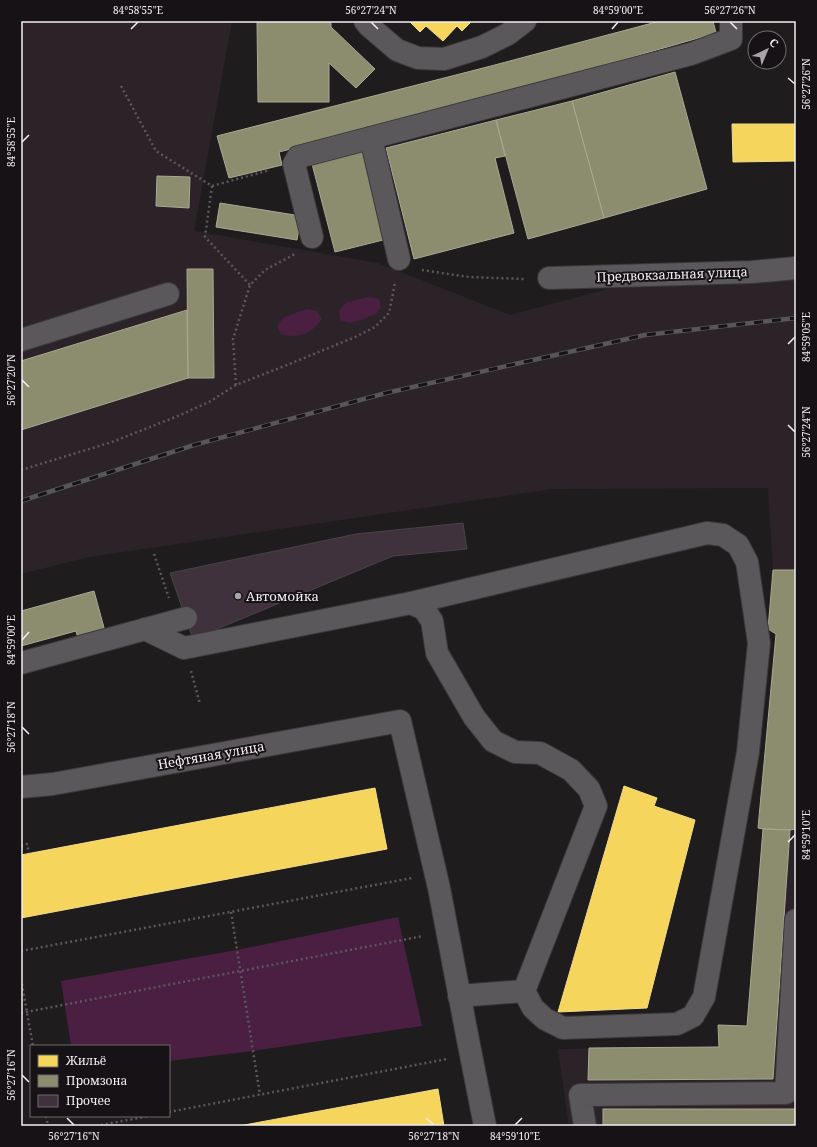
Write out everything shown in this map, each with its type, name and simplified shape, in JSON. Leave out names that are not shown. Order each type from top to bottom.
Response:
[{"type":"street","points":[[365,21],[397,50],[418,58],[444,58],[482,47],[508,34],[525,21]]},
{"type":"street","points":[[312,237],[294,164],[298,157],[691,54],[731,39],[731,21]]},
{"type":"street","points":[[371,138],[399,259]]},
{"type":"street","name":"Предвокзальная улица","points":[[549,278],[752,272],[796,268]]},
{"type":"street","points":[[21,340],[168,294]]},
{"type":"street","points":[[145,629],[184,648],[411,602],[707,533],[723,535],[738,545],[747,562],[759,642],[748,752],[704,997],[692,1016],[677,1024],[563,1028],[545,1019],[533,1008],[524,991],[596,806],[589,790],[571,770],[540,753],[515,752],[493,741],[474,717],[437,653],[432,621],[424,609],[411,602]]},
{"type":"street","points":[[21,663],[186,618]]},
{"type":"street","name":"Нефтяная улица","points":[[21,787],[53,784],[400,721],[439,888],[459,996]]},
{"type":"street","points":[[585,1126],[580,1095],[786,1093],[796,920]]},
{"type":"street","points":[[485,1126],[459,996],[524,991]]},
{"type":"path","points":[[121,86],[156,151],[212,186],[294,164]]},
{"type":"path","points":[[212,186],[205,237],[250,285]]},
{"type":"path","points":[[236,385],[233,339],[250,285],[265,270],[298,253],[309,245],[312,237]]},
{"type":"path","points":[[21,470],[112,442],[178,416],[210,402],[236,385],[300,360],[375,327],[389,313],[399,259],[414,268],[469,277],[513,279],[549,278]]},
{"type":"path","points":[[21,846],[27,844],[29,853]]},
{"type":"path","points":[[21,951],[412,878]]},
{"type":"path","points":[[231,912],[260,1095]]},
{"type":"path","points":[[21,1013],[430,935]]},
{"type":"path","points":[[21,979],[33,1045]]},
{"type":"path","points":[[170,1112],[471,1055]]},
{"type":"path","points":[[96,1126],[144,1117]]},
{"type":"shaded area","points":[[21,21],[232,21],[194,231],[378,263],[510,315],[611,288],[796,276],[796,1126],[569,1126],[558,1049],[718,1047],[718,1025],[747,1026],[763,829],[758,828],[776,635],[768,629],[773,570],[768,488],[552,489],[89,557],[21,574]]},
{"type":"shaded area","points":[[369,297],[379,299],[381,307],[376,314],[349,323],[340,320],[339,310],[347,302]]},
{"type":"shaded area","points":[[308,309],[317,311],[322,319],[318,324],[309,332],[304,334],[293,336],[281,334],[277,326],[283,318]]},
{"type":"shaded area","points":[[398,917],[422,1026],[253,1051],[170,1061],[170,1045],[71,1045],[61,981],[237,950]]},
{"type":"building: Жильё","points":[[409,21],[472,21],[462,31],[457,26],[443,41],[426,26],[420,32]]},
{"type":"building: Жильё","points":[[732,124],[796,124],[796,161],[733,162]]},
{"type":"building: Жильё","points":[[624,786],[657,798],[654,806],[695,820],[647,1008],[558,1012]]},
{"type":"building: Жильё","points":[[375,788],[387,849],[21,918],[21,855]]},
{"type":"building: Жильё","points":[[438,1089],[444,1126],[239,1126]]},
{"type":"building: Промзона","points":[[257,21],[331,21],[331,27],[375,69],[356,88],[329,63],[329,102],[258,102]]},
{"type":"building: Промзона","points":[[660,21],[713,21],[716,33],[496,96],[279,152],[282,165],[229,178],[217,136]]},
{"type":"building: Промзона","points":[[675,72],[707,189],[604,218],[572,101]]},
{"type":"building: Промзона","points":[[572,101],[604,218],[528,239],[496,120]]},
{"type":"building: Промзона","points":[[496,120],[505,156],[495,158],[514,233],[414,259],[386,148]]},
{"type":"building: Промзона","points":[[364,151],[387,239],[335,252],[312,164]]},
{"type":"building: Промзона","points":[[157,176],[190,177],[189,208],[156,206]]},
{"type":"building: Промзона","points":[[220,203],[301,216],[297,240],[216,227]]},
{"type":"building: Промзона","points":[[187,269],[213,269],[214,378],[188,378]]},
{"type":"building: Промзона","points":[[187,310],[188,378],[21,430],[21,361]]},
{"type":"building: Промзона","points":[[796,561],[796,829],[763,829],[758,828],[776,634],[768,629],[773,570],[795,570]]},
{"type":"building: Промзона","points":[[94,591],[106,635],[79,642],[76,631],[21,646],[21,611]]},
{"type":"building: Промзона","points":[[763,829],[790,830],[773,1079],[588,1080],[589,1048],[719,1047],[718,1025],[747,1026]]},
{"type":"building: Промзона","points":[[603,1109],[796,1109],[796,1126],[603,1126]]},
{"type":"building: Прочее","name":"Автомойка","points":[[463,523],[467,549],[393,556],[193,639],[170,573],[356,534]]},
{"type":"railway","points":[[21,501],[194,445],[386,393],[645,335],[796,318]]},
{"type":"place","name":"Автомойка","points":[[238,596]]}]
